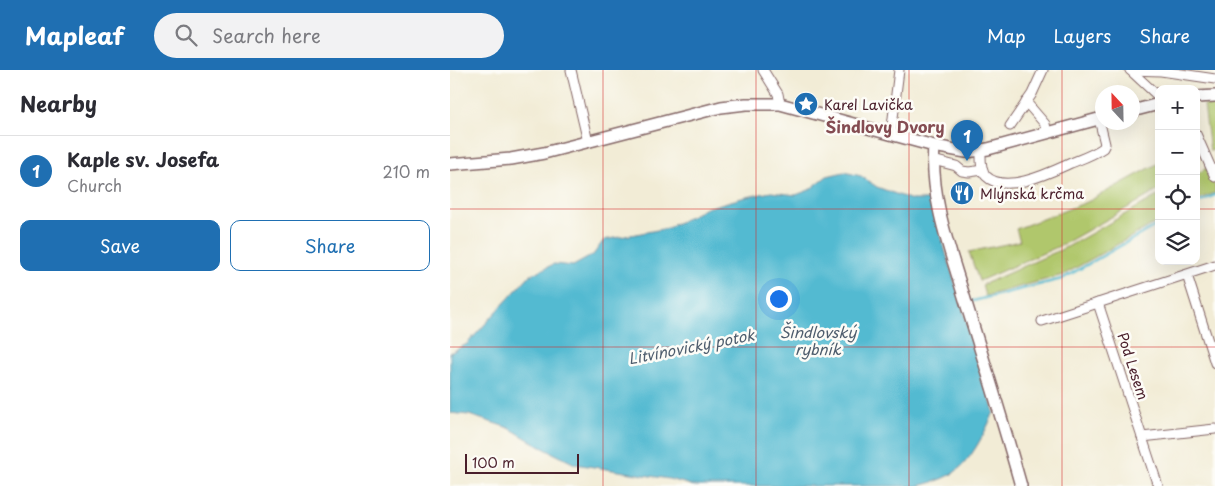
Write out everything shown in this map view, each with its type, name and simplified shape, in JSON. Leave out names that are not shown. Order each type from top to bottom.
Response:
[{"type":"street","points":[[571,70],[588,142]]},
{"type":"street","points":[[763,70],[778,94],[780,104]]},
{"type":"street","points":[[890,134],[899,70]]},
{"type":"street","points":[[1010,126],[1032,94],[1043,70]]},
{"type":"street","points":[[1130,70],[1161,71],[1215,79]]},
{"type":"street","points":[[1130,70],[1155,93]]},
{"type":"street","points":[[1200,97],[1215,96]]},
{"type":"street","points":[[1026,102],[1045,124],[1047,133]]},
{"type":"street","points":[[450,164],[511,159],[588,142],[721,107],[746,104],[780,104],[934,146],[966,152],[982,150],[1095,121]]},
{"type":"street","points":[[1140,109],[1155,105]]},
{"type":"street","points":[[982,150],[984,174],[994,181],[1015,182],[1028,180],[1098,151],[1105,144],[1103,130]]},
{"type":"street","points":[[1200,143],[1215,177]]},
{"type":"street","points":[[934,146],[934,192],[1021,486]]},
{"type":"street","points":[[933,160],[956,166],[962,171],[983,170]]},
{"type":"street","points":[[1042,321],[1215,265]]},
{"type":"street","points":[[1187,275],[1215,363]]},
{"type":"street","name":"Pod Lesem","points":[[1098,303],[1158,486]]},
{"type":"street","points":[[1142,437],[1215,429]]},
{"type":"green space","points":[[1215,104],[1215,150],[1210,151],[1204,105]]},
{"type":"green space","points":[[1155,165],[1155,192],[1062,245],[979,281],[969,252],[1020,241],[1016,229],[1087,202]]},
{"type":"green space","points":[[1207,168],[1215,186],[1215,193],[1200,199],[1200,175],[1200,172]]},
{"type":"green space","points":[[1155,197],[1155,223],[1063,275],[985,296],[982,285],[1069,246]]},
{"type":"water","name":"Šindlovský rybník","points":[[844,172],[861,176],[877,187],[912,200],[930,200],[994,412],[971,454],[959,469],[952,474],[940,480],[918,486],[695,486],[669,479],[575,464],[509,428],[469,415],[450,413],[450,353],[467,344],[530,275],[554,264],[573,266],[593,255],[604,240],[668,228],[706,208],[742,198],[771,192],[796,195],[809,190],[827,176]]},
{"type":"waterway","name":"Litvínovický potok","points":[[1200,201],[1215,195]]},
{"type":"waterway","name":"Litvínovický potok","points":[[969,302],[1062,279],[1155,226]]},
{"type":"place","name":"Karel Lavička","points":[[806,104]]},
{"type":"place","name":"Kaple sv. Josefa","points":[[967,161]]},
{"type":"place","name":"Mlýnská krčma","points":[[962,193]]},
{"type":"district","name":"Šindlovy Dvory","points":[[885,126]]}]
